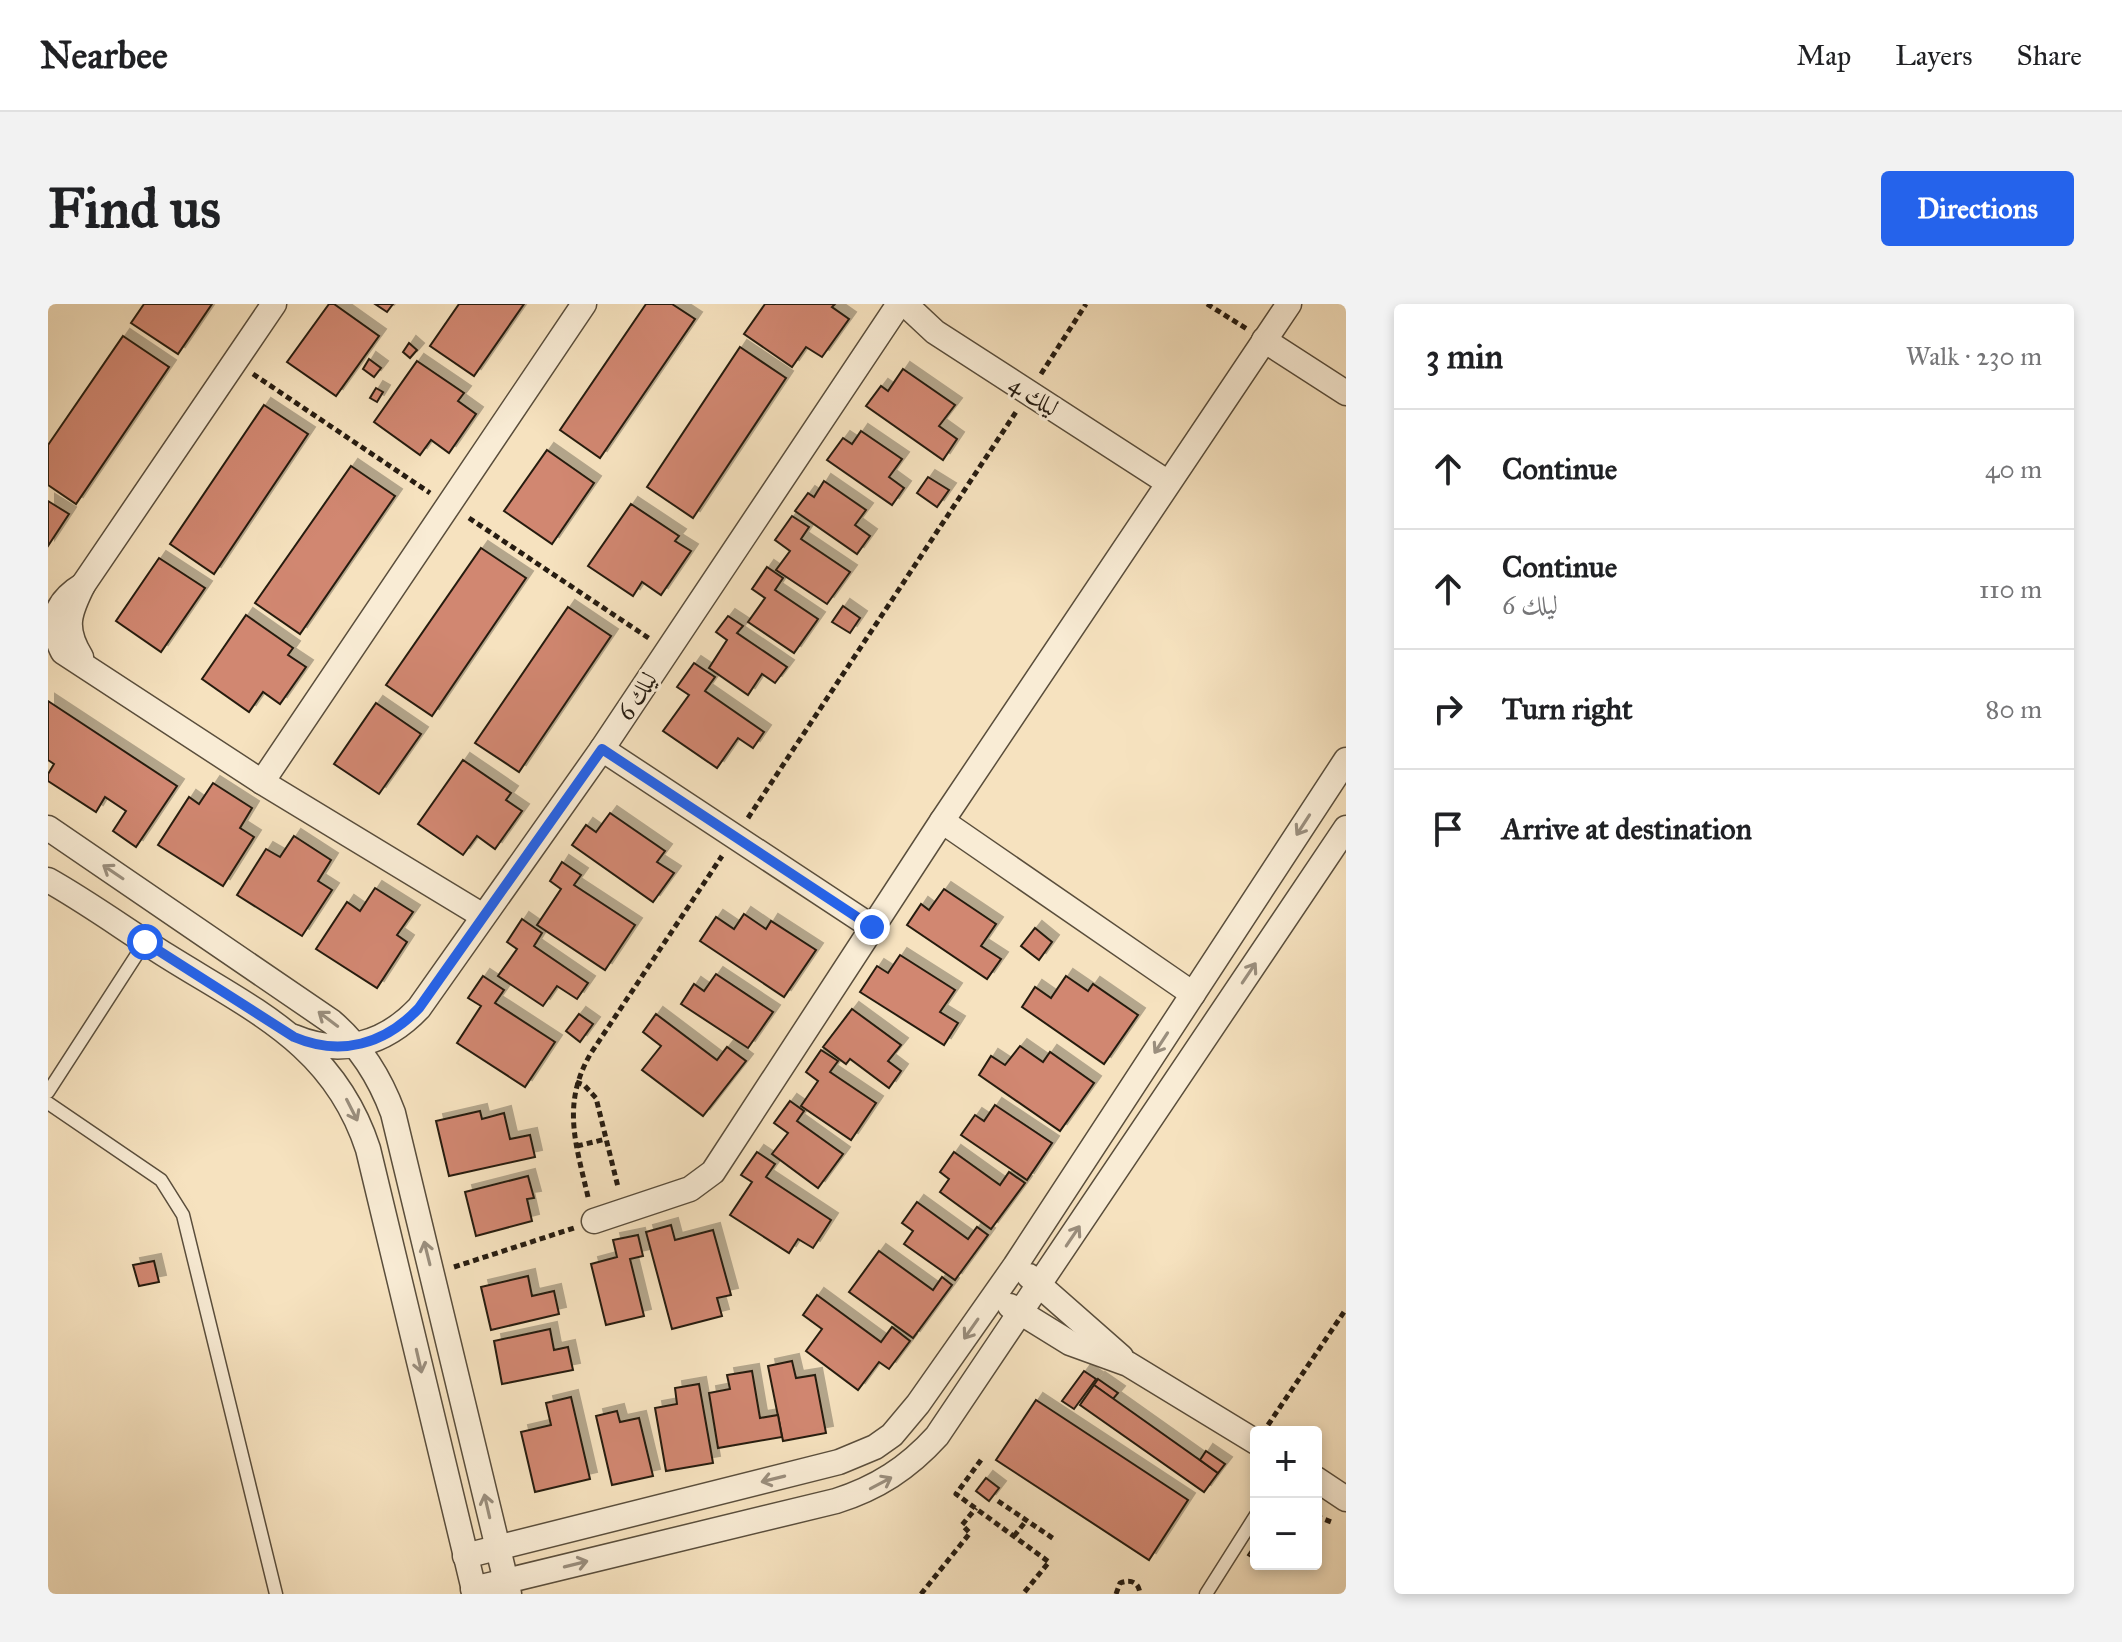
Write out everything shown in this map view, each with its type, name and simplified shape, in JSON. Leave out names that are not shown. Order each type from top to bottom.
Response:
[{"type":"street","points":[[91,669],[72,642],[69,629],[70,614],[83,585],[274,304]]},
{"type":"street","points":[[262,782],[584,304]]},
{"type":"street","name":"ليلك 4","points":[[902,304],[935,332],[1167,482]]},
{"type":"street","name":"ليلك 6","points":[[294,1037],[319,1045],[357,1046],[384,1037],[419,1008],[602,749],[902,304]]},
{"type":"street","points":[[594,1221],[690,1189],[713,1172],[942,821],[1289,304]]},
{"type":"street","points":[[1264,340],[1346,393]]},
{"type":"street","points":[[83,585],[61,600],[55,610],[50,627],[56,644],[63,652],[262,782],[483,916]]},
{"type":"street","points":[[602,749],[872,927]]},
{"type":"street","points":[[465,1556],[858,1456],[892,1435],[906,1421],[1015,1266],[1346,760]]},
{"type":"street","points":[[942,821],[1193,994]]},
{"type":"street","points":[[48,828],[332,1022],[357,1046],[379,1081],[393,1113],[508,1588]]},
{"type":"street","points":[[48,880],[294,1037],[328,1071],[353,1109],[362,1129],[474,1592],[508,1588],[836,1501],[874,1487],[909,1465],[937,1436],[1021,1314],[1346,828]]},
{"type":"street","points":[[152,946],[194,941],[220,946]]},
{"type":"street","points":[[1015,1266],[1041,1284],[1128,1364],[1250,1438]]},
{"type":"street","points":[[995,1295],[1070,1343],[1128,1364]]},
{"type":"street","points":[[1322,1483],[1346,1499]]},
{"type":"lane","points":[[48,1092],[152,946]]},
{"type":"lane","points":[[48,1103],[161,1180],[183,1215],[276,1594]]},
{"type":"lane","points":[[1206,1594],[1250,1524]]},
{"type":"path","points":[[1209,305],[1264,340]]},
{"type":"path","points":[[576,1082],[584,1085],[596,1098],[624,1212]]},
{"type":"path","points":[[577,1146],[606,1139]]},
{"type":"path","points":[[1267,1426],[1346,1309]]},
{"type":"path","points":[[981,1460],[956,1494],[1049,1562],[1023,1594]]},
{"type":"path","points":[[998,1501],[1054,1539]]},
{"type":"path","points":[[921,1594],[970,1533],[962,1525],[976,1508]]},
{"type":"path","points":[[1014,1536],[1026,1521]]},
{"type":"path","points":[[1116,1594],[1120,1583],[1134,1581],[1140,1594]]},
{"type":"building","points":[[144,304],[212,304],[178,354],[131,323]]},
{"type":"building","points":[[329,304],[334,304],[379,336],[336,396],[287,362]]},
{"type":"building","points":[[375,304],[393,304],[387,312]]},
{"type":"building","points":[[459,304],[524,304],[474,376],[430,346]]},
{"type":"building","points":[[646,304],[672,304],[695,319],[600,458],[560,430]]},
{"type":"building","points":[[765,304],[835,304],[832,307],[849,319],[822,357],[806,347],[792,367],[744,334]]},
{"type":"building","points":[[123,336],[169,367],[76,504],[48,485],[48,445]]},
{"type":"building","points":[[409,343],[417,350],[410,358],[403,352]]},
{"type":"building","points":[[740,347],[786,378],[693,518],[647,487]]},
{"type":"building","points":[[369,359],[381,368],[374,377],[363,369]]},
{"type":"building","points":[[417,361],[464,393],[458,401],[476,414],[449,453],[431,440],[420,455],[374,422]]},
{"type":"building","points":[[903,369],[955,405],[939,426],[957,439],[943,460],[866,406],[881,386],[888,391]]},
{"type":"building","points":[[376,388],[383,392],[377,402],[370,398]]},
{"type":"building","points":[[264,405],[308,434],[214,574],[170,544]]},
{"type":"building","points":[[861,431],[902,459],[889,477],[904,488],[892,505],[827,460],[843,438],[852,444]]},
{"type":"building","points":[[547,450],[594,483],[552,544],[504,511]]},
{"type":"building","points":[[351,466],[395,496],[300,634],[255,603]]},
{"type":"building","points":[[928,477],[949,490],[937,507],[917,493]]},
{"type":"building","points":[[824,481],[866,510],[855,525],[870,536],[857,554],[795,511],[808,493],[814,497]]},
{"type":"building","points":[[48,501],[69,514],[48,546]]},
{"type":"building","points":[[631,504],[679,536],[675,541],[691,551],[661,595],[642,582],[633,596],[588,566]]},
{"type":"building","points":[[792,516],[809,527],[801,539],[850,572],[827,604],[776,570],[790,551],[775,540]]},
{"type":"building","points":[[481,548],[526,578],[432,716],[386,685]]},
{"type":"building","points":[[159,558],[205,588],[161,652],[116,621]]},
{"type":"building","points":[[767,567],[783,578],[775,590],[818,619],[794,653],[748,622],[765,598],[752,589]]},
{"type":"building","points":[[843,606],[860,618],[850,633],[832,622]]},
{"type":"building","points":[[568,607],[611,636],[519,772],[475,743]]},
{"type":"building","points":[[246,615],[293,648],[288,655],[306,667],[280,704],[263,692],[249,712],[202,679]]},
{"type":"building","points":[[728,616],[743,626],[737,633],[787,667],[775,683],[762,674],[748,695],[709,668],[727,640],[716,632]]},
{"type":"building","points":[[694,663],[715,677],[705,691],[764,732],[753,748],[738,738],[717,768],[663,731],[689,695],[677,687]]},
{"type":"building","points":[[48,701],[177,786],[136,847],[113,831],[126,811],[105,797],[96,812],[48,781],[54,764],[48,760]]},
{"type":"building","points":[[376,703],[421,734],[379,794],[334,764]]},
{"type":"building","points":[[463,760],[511,793],[506,800],[522,811],[495,849],[477,836],[463,855],[418,824]]},
{"type":"building","points":[[213,783],[252,808],[240,828],[254,837],[223,886],[158,845],[189,797],[199,804]]},
{"type":"building","points":[[610,813],[665,851],[657,862],[674,873],[653,902],[572,845],[586,825],[596,832]]},
{"type":"building","points":[[294,836],[331,860],[318,881],[332,890],[302,936],[237,895],[266,849],[280,857]]},
{"type":"building","points":[[562,862],[581,875],[574,885],[635,925],[605,970],[537,925],[561,889],[550,881]]},
{"type":"building","points":[[375,888],[413,912],[397,935],[407,942],[377,988],[316,949],[347,902],[360,911]]},
{"type":"building","points":[[944,889],[996,924],[981,946],[1001,959],[987,979],[907,925],[921,904],[929,910]]},
{"type":"building","points":[[744,914],[766,929],[771,921],[816,950],[784,997],[700,941],[716,917],[734,929]]},
{"type":"building","points":[[522,919],[542,933],[534,946],[588,983],[577,999],[557,986],[543,1006],[498,976],[517,949],[507,942]]},
{"type":"building","points":[[1035,928],[1052,942],[1039,960],[1021,946]]},
{"type":"building","points":[[900,955],[955,990],[940,1012],[958,1023],[944,1045],[860,992],[877,966],[888,973]]},
{"type":"building","points":[[716,974],[773,1012],[748,1048],[681,1004],[694,984],[704,991]]},
{"type":"building","points":[[483,976],[504,990],[495,1003],[555,1042],[525,1087],[457,1043],[481,1006],[468,998]]},
{"type":"building","points":[[1066,976],[1088,991],[1093,984],[1138,1015],[1104,1064],[1022,1007],[1035,987],[1051,998]]},
{"type":"building","points":[[852,1009],[901,1045],[888,1061],[901,1071],[889,1088],[850,1059],[846,1064],[823,1047]]},
{"type":"building","points":[[579,1014],[593,1024],[580,1042],[566,1031]]},
{"type":"building","points":[[656,1014],[717,1060],[727,1047],[746,1061],[703,1116],[642,1070],[661,1046],[643,1032]]},
{"type":"building","points":[[1020,1046],[1043,1062],[1050,1052],[1094,1083],[1060,1131],[979,1075],[991,1056],[1005,1065]]},
{"type":"building","points":[[821,1050],[838,1061],[830,1072],[876,1103],[851,1140],[801,1106],[818,1081],[806,1072]]},
{"type":"building","points":[[790,1101],[804,1111],[797,1121],[843,1154],[818,1188],[772,1154],[788,1133],[774,1123]]},
{"type":"building","points":[[995,1105],[1052,1143],[1027,1180],[961,1135],[975,1115],[984,1121]]},
{"type":"building","points":[[480,1111],[482,1119],[504,1113],[510,1139],[530,1135],[535,1157],[449,1176],[436,1121]]},
{"type":"building","points":[[757,1152],[775,1164],[766,1177],[831,1220],[813,1248],[798,1239],[789,1253],[730,1215],[752,1182],[741,1175]]},
{"type":"building","points":[[954,1152],[1000,1185],[1009,1172],[1025,1183],[991,1229],[940,1192],[949,1179],[940,1172]]},
{"type":"building","points":[[528,1176],[534,1198],[527,1199],[532,1221],[476,1236],[465,1192]]},
{"type":"building","points":[[917,1202],[968,1239],[977,1227],[988,1235],[955,1280],[904,1244],[913,1231],[902,1223]]},
{"type":"building","points":[[671,1225],[675,1240],[713,1230],[731,1295],[717,1298],[722,1316],[672,1329],[646,1232]]},
{"type":"building","points":[[638,1235],[643,1256],[630,1259],[644,1316],[606,1325],[591,1264],[617,1257],[613,1240]]},
{"type":"building","points":[[879,1251],[933,1290],[942,1277],[952,1285],[913,1338],[849,1292]]},
{"type":"building","points":[[154,1261],[159,1282],[139,1286],[133,1265]]},
{"type":"building","points":[[528,1276],[532,1296],[554,1291],[559,1314],[491,1330],[481,1287]]},
{"type":"building","points":[[817,1295],[881,1342],[892,1327],[910,1341],[889,1369],[879,1362],[858,1390],[806,1351],[822,1329],[803,1315]]},
{"type":"building","points":[[550,1329],[554,1350],[568,1347],[573,1370],[502,1384],[494,1341]]},
{"type":"building","points":[[792,1361],[796,1378],[815,1375],[826,1433],[783,1441],[768,1366]]},
{"type":"building","points":[[752,1371],[760,1418],[778,1415],[782,1437],[718,1448],[709,1393],[730,1389],[727,1375]]},
{"type":"building","points":[[1084,1371],[1096,1379],[1074,1409],[1062,1401]]},
{"type":"building","points":[[1098,1379],[1118,1393],[1113,1399],[1094,1385]]},
{"type":"building","points":[[699,1384],[713,1463],[666,1471],[655,1408],[677,1404],[675,1388]]},
{"type":"building","points":[[1094,1385],[1218,1473],[1204,1492],[1080,1405]]},
{"type":"building","points":[[571,1397],[590,1479],[535,1492],[521,1432],[551,1425],[546,1403]]},
{"type":"building","points":[[1036,1400],[1188,1500],[1149,1560],[996,1460]]},
{"type":"building","points":[[617,1411],[620,1422],[639,1418],[653,1476],[612,1485],[596,1416]]},
{"type":"building","points":[[1206,1451],[1225,1464],[1218,1473],[1200,1460]]},
{"type":"building","points":[[986,1478],[999,1488],[989,1501],[976,1491]]},
{"type":"route","points":[[145,942],[294,1037],[319,1045],[344,1047],[384,1037],[419,1008],[602,749],[872,927]]}]
